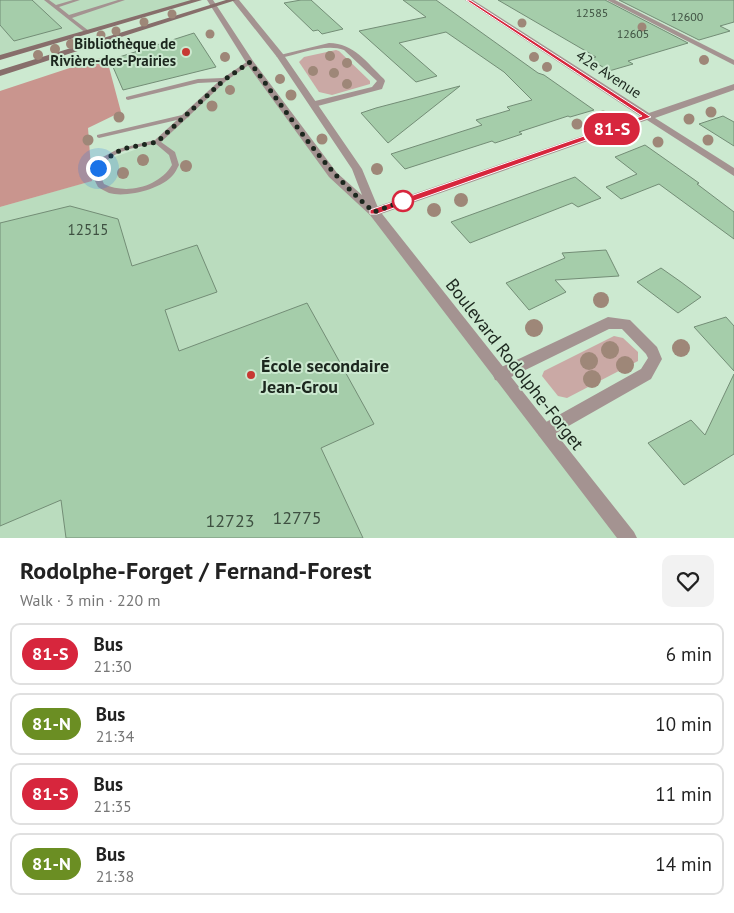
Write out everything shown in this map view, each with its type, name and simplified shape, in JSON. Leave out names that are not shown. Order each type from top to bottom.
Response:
[{"type":"main road","points":[[0,58],[199,0]]},
{"type":"main road","points":[[2,71],[212,3],[234,0]]},
{"type":"street","name":"Boulevard Rodolphe-Forget","points":[[234,0],[280,56],[357,169],[374,212]]},
{"type":"street","name":"42e Avenue","points":[[468,0],[734,173]]},
{"type":"street","points":[[610,0],[734,64]]},
{"type":"street","name":"Boulevard Rodolphe-Forget","points":[[212,3],[250,62],[333,175],[374,212],[628,538]]},
{"type":"street","points":[[280,56],[329,45],[344,46],[381,81],[379,87],[375,89],[314,104]]},
{"type":"street","points":[[374,212],[734,87]]},
{"type":"street","points":[[500,375],[608,322],[625,324],[652,351],[655,359],[646,374],[545,431]]},
{"type":"lane","points":[[46,0],[87,32]]},
{"type":"lane","points":[[55,7],[78,0]]},
{"type":"lane","points":[[68,17],[122,0]]},
{"type":"lane","points":[[157,142],[173,155],[175,162],[173,170],[167,177],[145,189],[131,192],[112,190],[100,183],[96,176],[98,168],[103,161],[122,149],[157,142],[224,80],[250,62]]},
{"type":"lane","points":[[128,98],[198,81],[224,80]]},
{"type":"lane","points":[[100,136],[187,116]]},
{"type":"shaded area","points":[[0,0],[199,0],[0,59]]},
{"type":"shaded area","points":[[336,50],[370,81],[370,84],[332,95],[319,92],[299,62],[304,57]]},
{"type":"shaded area","points":[[106,56],[121,112],[88,128],[92,181],[0,207],[0,91]]},
{"type":"shaded area","name":"École secondaire Jean-Grou","points":[[250,62],[333,175],[374,212],[629,538],[0,538],[0,207],[91,181],[103,161],[157,142],[224,80]]},
{"type":"shaded area","points":[[614,336],[623,338],[638,352],[638,361],[567,398],[558,396],[542,376],[544,371]]},
{"type":"building","points":[[0,0],[32,0],[62,28],[14,41],[0,25]]},
{"type":"building","points":[[311,0],[343,29],[322,34],[318,30],[313,31],[284,3]]},
{"type":"building","points":[[403,0],[436,0],[538,73],[544,75],[594,110],[568,116],[519,132],[522,134],[495,143],[492,141],[405,169],[391,154],[482,125],[476,120],[510,110],[507,107],[532,100],[504,72],[446,32],[399,43],[437,76],[416,82],[359,31],[426,17]]},
{"type":"building","points":[[498,0],[605,0],[688,43],[628,61],[633,64],[609,71],[590,59],[596,57]]},
{"type":"building","points":[[619,0],[734,0],[734,22],[720,26],[730,31],[699,40]]},
{"type":"building","points":[[194,33],[216,67],[123,90],[110,60]]},
{"type":"building","points":[[460,86],[388,143],[361,113],[376,108]]},
{"type":"building","points":[[723,116],[734,122],[734,146],[699,124]]},
{"type":"building","points":[[645,145],[699,183],[697,184],[734,212],[734,239],[659,184],[621,199],[606,187],[637,174],[615,157]]},
{"type":"building","points":[[575,177],[601,198],[578,207],[572,203],[470,243],[451,222]]},
{"type":"building","points":[[70,206],[118,219],[132,266],[197,245],[217,292],[165,310],[179,351],[307,303],[374,424],[321,448],[363,538],[66,538],[61,500],[0,526],[0,223]]},
{"type":"building","points":[[606,250],[619,276],[555,280],[566,292],[529,310],[506,283],[565,258],[562,253]]},
{"type":"building","points":[[661,268],[701,297],[678,313],[637,282]]},
{"type":"building","points":[[726,317],[734,326],[734,371],[694,327]]},
{"type":"building","points":[[734,374],[734,454],[684,485],[648,443],[691,420],[705,435]]},
{"type":"bus line","name":"81-S","points":[[374,212],[648,117],[468,0]]},
{"type":"place","name":"Bibliothèque de Rivière-des-Prairies","points":[[186,52]]},
{"type":"place","name":"École secondaire Jean-Grou","points":[[251,375]]},
{"type":"route","points":[[98,168],[103,161],[122,149],[157,142],[224,80],[250,62],[333,175],[353,194],[374,212],[403,201]]}]
